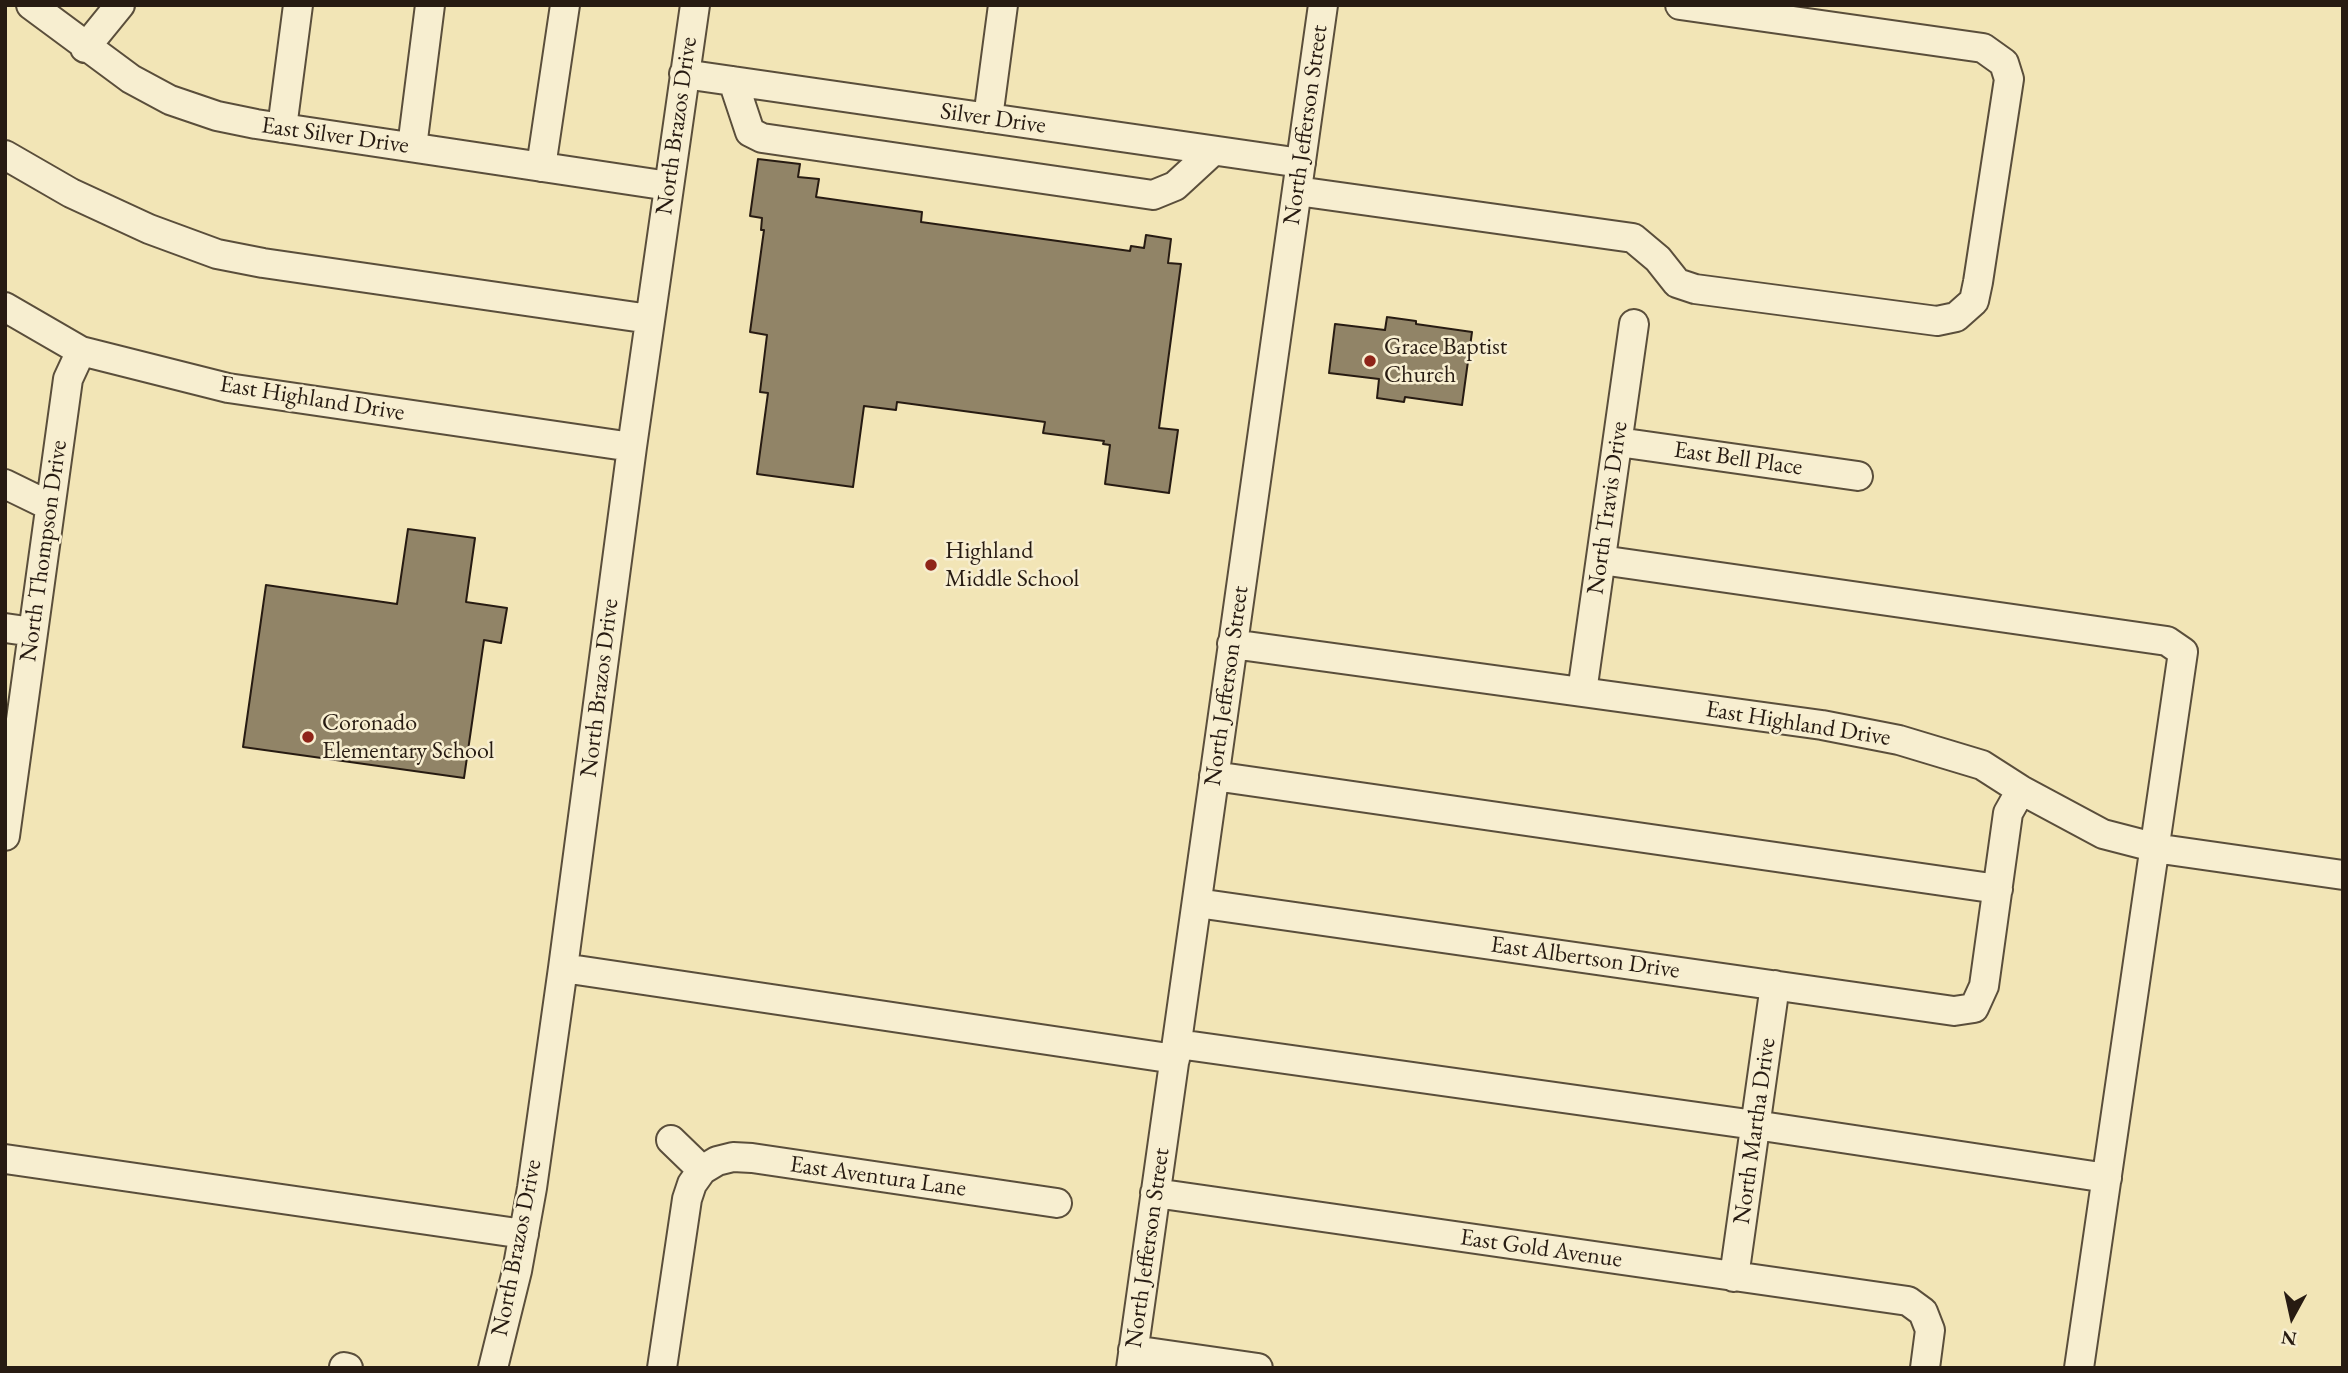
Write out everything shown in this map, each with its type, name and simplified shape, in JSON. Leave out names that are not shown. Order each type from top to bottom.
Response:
[{"type":"street","name":"East Silver Drive","points":[[31,5],[85,48],[131,79],[170,100],[217,116],[669,186]]},
{"type":"street","points":[[85,48],[120,5]]},
{"type":"street","points":[[282,128],[298,5]]},
{"type":"street","points":[[412,147],[430,5]]},
{"type":"street","points":[[541,167],[565,5]]},
{"type":"street","name":"North Brazos Drive","points":[[493,1368],[524,1234],[564,968],[632,447],[695,5]]},
{"type":"street","points":[[988,118],[1003,5]]},
{"type":"street","name":"North Jefferson Street","points":[[1132,1359],[1323,5]]},
{"type":"street","points":[[1297,191],[1633,238],[1658,258],[1677,283],[1695,289],[1937,321],[1956,317],[1974,301],[2009,79],[2004,63],[1983,48],[1679,5]]},
{"type":"street","name":"Silver Drive","points":[[684,74],[1301,163]]},
{"type":"street","points":[[733,81],[750,132],[762,138],[1153,195],[1175,187],[1213,150]]},
{"type":"street","points":[[5,155],[83,198],[149,229],[218,254],[262,263],[650,319]]},
{"type":"street","name":"East Highland Drive","points":[[5,307],[81,351],[228,388],[632,447]]},
{"type":"street","name":"North Travis Drive","points":[[1582,692],[1634,324]]},
{"type":"street","name":"North Thompson Drive","points":[[5,836],[19,630],[50,506],[68,379],[81,351]]},
{"type":"street","name":"East Bell Place","points":[[1618,442],[1858,476]]},
{"type":"street","points":[[5,484],[50,506]]},
{"type":"street","points":[[1601,560],[2167,641],[2183,652],[2079,1368]]},
{"type":"street","name":"East Highland Drive","points":[[1232,644],[1822,725],[1899,740],[1982,765],[2021,790],[2103,834],[2154,848],[2343,875]]},
{"type":"street","points":[[1214,775],[1998,889],[2008,813],[2021,790]]},
{"type":"street","name":"East Albertson Drive","points":[[1197,904],[1954,1011],[1974,1008],[1984,986],[1998,889]]},
{"type":"street","points":[[564,968],[1177,1051],[1755,1125],[2106,1178]]},
{"type":"street","name":"North Martha Drive","points":[[1734,1277],[1775,985]]},
{"type":"street","points":[[662,1368],[687,1199],[692,1184],[702,1170],[671,1140]]},
{"type":"street","name":"East Aventura Lane","points":[[702,1170],[717,1161],[733,1157],[752,1158],[1057,1203]]},
{"type":"street","points":[[5,1159],[524,1234]]},
{"type":"street","name":"East Gold Avenue","points":[[1155,1193],[1908,1301],[1923,1312],[1930,1330],[1925,1368]]},
{"type":"street","points":[[1132,1359],[1258,1368]]},
{"type":"building","points":[[758,159],[800,164],[798,177],[819,179],[816,197],[922,212],[921,222],[1130,251],[1131,246],[1144,248],[1146,235],[1171,239],[1168,263],[1181,264],[1159,428],[1178,430],[1169,493],[1105,484],[1110,445],[1103,444],[1104,441],[1043,433],[1045,422],[897,402],[896,410],[864,406],[853,487],[757,474],[768,393],[760,392],[767,335],[750,332],[764,230],[761,230],[762,218],[750,216]]},
{"type":"building","name":"Grace Baptist Church","points":[[1387,317],[1472,332],[1462,405],[1405,397],[1404,402],[1377,398],[1379,379],[1329,373],[1335,324],[1385,330]]},
{"type":"building","points":[[408,529],[475,538],[466,602],[507,608],[501,643],[484,640],[464,778],[243,747],[266,585],[397,604]]},
{"type":"place","name":"Grace Baptist Church","points":[[1370,361]]},
{"type":"place","name":"Highland Middle School","points":[[931,565]]},
{"type":"place","name":"Coronado Elementary School","points":[[308,737]]}]
